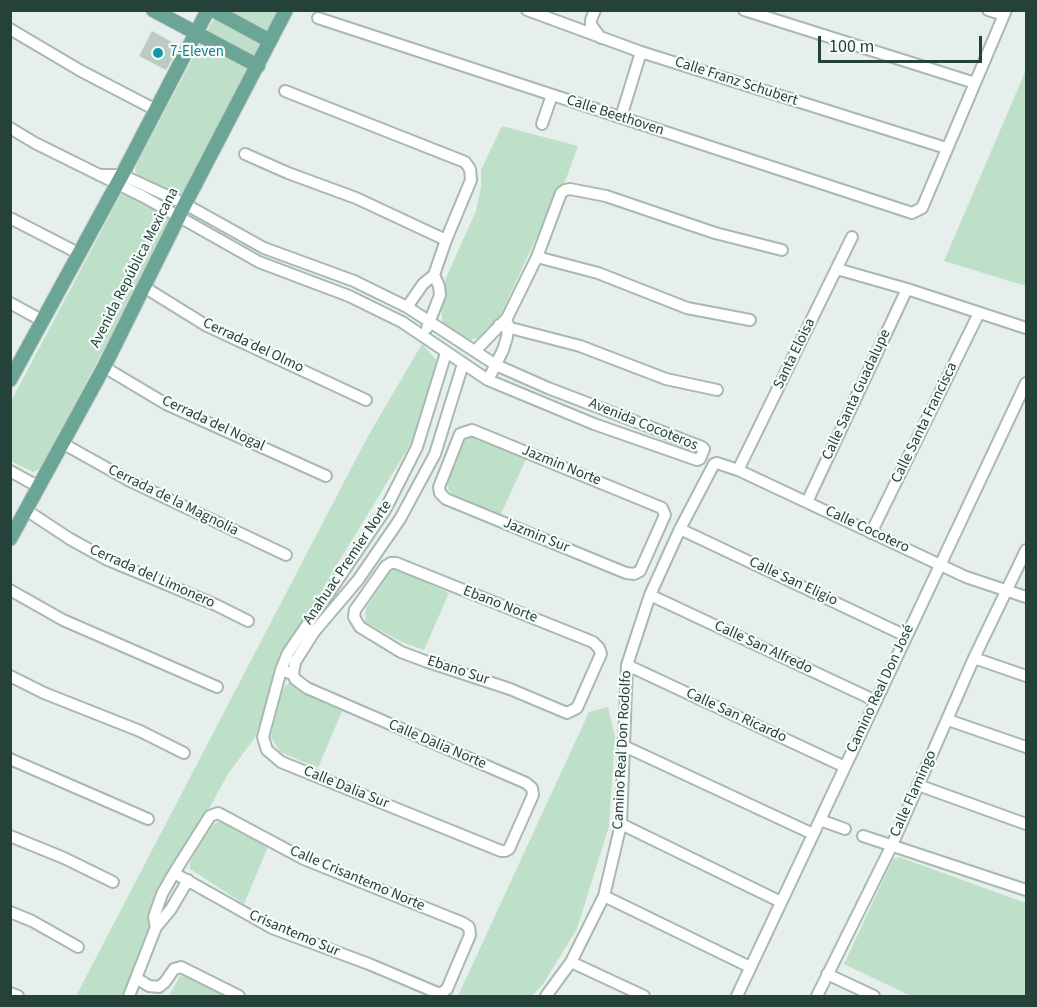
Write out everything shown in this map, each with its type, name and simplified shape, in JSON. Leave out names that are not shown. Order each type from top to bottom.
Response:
[{"type":"main road","points":[[153,10],[258,66]]},
{"type":"main road","points":[[10,380],[80,254],[208,10]]},
{"type":"main road","points":[[213,10],[270,41]]},
{"type":"main road","name":"Avenida República Mexicana","points":[[10,539],[104,367],[182,210],[286,10]]},
{"type":"street","name":"Calle Franz Schubert","points":[[527,10],[641,52],[946,148]]},
{"type":"street","points":[[595,10],[591,24],[602,38]]},
{"type":"street","points":[[744,10],[975,83]]},
{"type":"street","points":[[946,148],[1005,13],[988,10]]},
{"type":"street","name":"Calle Beethoven","points":[[318,18],[912,213],[922,208],[946,148]]},
{"type":"street","points":[[10,29],[81,72],[156,110]]},
{"type":"street","points":[[621,117],[641,52]]},
{"type":"street","points":[[285,91],[465,162],[470,169],[471,180],[434,275],[423,284],[407,307]]},
{"type":"street","points":[[542,124],[552,95]]},
{"type":"street","points":[[10,128],[99,175],[119,180],[182,210]]},
{"type":"street","points":[[245,154],[288,173],[356,198],[446,240]]},
{"type":"street","points":[[488,380],[503,350],[505,324],[537,257],[561,193],[570,189],[606,196],[715,233],[782,250]]},
{"type":"street","name":"Avenida Cocoteros","points":[[182,210],[264,248],[354,281],[407,307],[496,365],[548,388],[702,447],[704,450],[697,460],[594,424],[488,380],[402,322],[349,297],[259,262],[182,210]]},
{"type":"street","points":[[10,218],[80,254]]},
{"type":"street","name":"Santa Eloisa","points":[[738,470],[852,237]]},
{"type":"street","points":[[537,257],[598,273],[687,308],[750,320]]},
{"type":"street","points":[[837,269],[1026,328]]},
{"type":"street","points":[[423,335],[440,295],[434,275]]},
{"type":"street","name":"Cerrada del Olmo","points":[[144,287],[207,326],[366,400]]},
{"type":"street","name":"Calle Santa Guadalupe","points":[[807,502],[907,289]]},
{"type":"street","points":[[10,303],[43,321]]},
{"type":"street","name":"Calle Santa Francisca","points":[[871,533],[979,313]]},
{"type":"street","points":[[474,351],[505,324]]},
{"type":"street","points":[[505,324],[580,346],[666,379],[717,390]]},
{"type":"street","name":"Anahuac Premier Norte","points":[[293,674],[295,662],[310,629],[343,572],[385,510],[417,447],[446,353]]},
{"type":"street","name":"Anahuac Premier Norte","points":[[281,670],[288,653],[358,580],[399,519],[435,454],[463,364]]},
{"type":"street","name":"Cerrada del Nogal","points":[[104,367],[166,404],[326,476]]},
{"type":"street","name":"Camino Real Don José","points":[[737,996],[1026,383]]},
{"type":"street","name":"Jazmin Norte","points":[[448,461],[460,434],[472,430],[656,504],[662,508],[665,516],[652,547]]},
{"type":"street","name":"Cerrada de la Magnolia","points":[[62,443],[128,480],[286,555]]},
{"type":"street","points":[[417,447],[448,461]]},
{"type":"street","name":"Jazmin Sur","points":[[448,461],[439,487],[440,493],[446,499],[626,573],[634,574],[640,570],[652,547]]},
{"type":"street","name":"Calle Cocotero","points":[[711,467],[717,463],[738,470],[966,577],[1026,597]]},
{"type":"street","name":"Camino Real Don Rodolfo","points":[[546,996],[571,962],[604,896],[621,824],[627,666],[650,595],[711,467]]},
{"type":"street","points":[[10,471],[39,487]]},
{"type":"street","name":"Cerrada del Limonero","points":[[26,510],[70,539],[108,560],[248,621]]},
{"type":"street","name":"Calle San Eligio","points":[[680,529],[906,636]]},
{"type":"street","name":"Calle Flamingo","points":[[817,996],[892,845],[974,658],[1026,550]]},
{"type":"street","name":"Ebano Norte","points":[[371,586],[386,566],[396,562],[593,642],[600,648],[601,654],[588,685]]},
{"type":"street","points":[[343,572],[371,586]]},
{"type":"street","name":"Ebano Sur","points":[[371,586],[354,617],[360,627],[401,652],[510,689],[567,713],[577,708],[588,685]]},
{"type":"street","points":[[10,590],[63,620],[217,687]]},
{"type":"street","name":"Calle San Alfredo","points":[[650,595],[876,701]]},
{"type":"street","points":[[974,658],[1026,676]]},
{"type":"street","name":"Calle San Ricardo","points":[[627,666],[845,767]]},
{"type":"street","name":"Calle Dalia Norte","points":[[281,670],[293,674],[307,688],[526,783],[532,788],[533,795],[506,851]]},
{"type":"street","name":"Calle Dalia Sur","points":[[281,670],[263,737],[267,750],[272,756],[281,762],[506,851]]},
{"type":"street","points":[[10,676],[44,693],[140,731],[184,753]]},
{"type":"street","points":[[948,720],[1026,747]]},
{"type":"street","points":[[624,746],[813,834]]},
{"type":"street","points":[[10,759],[148,819]]},
{"type":"street","points":[[918,785],[1026,824]]},
{"type":"street","name":"Calle Crisantemo Norte","points":[[174,873],[210,816],[221,813],[304,859],[467,924],[470,935],[461,959]]},
{"type":"street","points":[[820,819],[845,830]]},
{"type":"street","points":[[621,824],[781,902]]},
{"type":"street","points":[[10,836],[64,858],[113,882]]},
{"type":"street","points":[[863,836],[1026,890]]},
{"type":"street","points":[[156,927],[154,917],[158,905],[174,873]]},
{"type":"street","name":"Crisantemo Sur","points":[[174,873],[272,928],[369,964],[437,993],[443,993],[447,989],[461,959]]},
{"type":"street","points":[[129,996],[156,927],[171,909],[188,880]]},
{"type":"street","points":[[604,896],[750,967]]},
{"type":"street","points":[[10,912],[32,921],[78,947]]},
{"type":"street","points":[[571,962],[644,996]]},
{"type":"street","points":[[136,978],[154,987],[159,987],[174,969],[181,967],[239,996]]},
{"type":"street","points":[[828,974],[874,996]]},
{"type":"street","points":[[10,993],[18,996]]},
{"type":"green space","points":[[218,11],[282,11],[183,194],[176,194],[139,176],[135,171],[136,165]]},
{"type":"green space","points":[[1026,70],[1026,286],[944,261]]},
{"type":"green space","points":[[502,126],[578,146],[563,187],[500,316],[483,336],[470,340],[443,324],[440,304],[446,278],[476,211],[481,187],[481,170]]},
{"type":"green space","points":[[130,192],[167,212],[171,219],[170,224],[41,468],[33,472],[11,461],[10,403],[121,194]]},
{"type":"green space","points":[[422,344],[438,362],[419,430],[315,601],[275,673],[256,736],[228,774],[159,900],[123,996],[76,996],[367,438]]},
{"type":"green space","points":[[470,437],[526,459],[501,514],[454,496],[448,489],[447,481],[463,442]]},
{"type":"green space","points":[[396,569],[404,570],[449,593],[424,650],[402,642],[365,622],[366,608],[390,572]]},
{"type":"green space","points":[[290,682],[342,711],[318,768],[280,752],[271,737],[275,710],[285,686]]},
{"type":"green space","points":[[608,707],[615,737],[609,826],[577,929],[543,984],[532,996],[458,996],[589,712]]},
{"type":"green space","points":[[220,821],[239,827],[268,847],[244,904],[190,869],[190,862],[200,844],[214,824]]},
{"type":"green space","points":[[899,857],[1026,903],[1026,996],[911,996],[844,964],[893,859]]},
{"type":"green space","points":[[181,974],[228,996],[169,996]]},
{"type":"building","name":"7-Eleven","points":[[152,31],[177,45],[178,49],[166,70],[139,56]]},
{"type":"place","name":"7-Eleven","points":[[158,53]]}]
